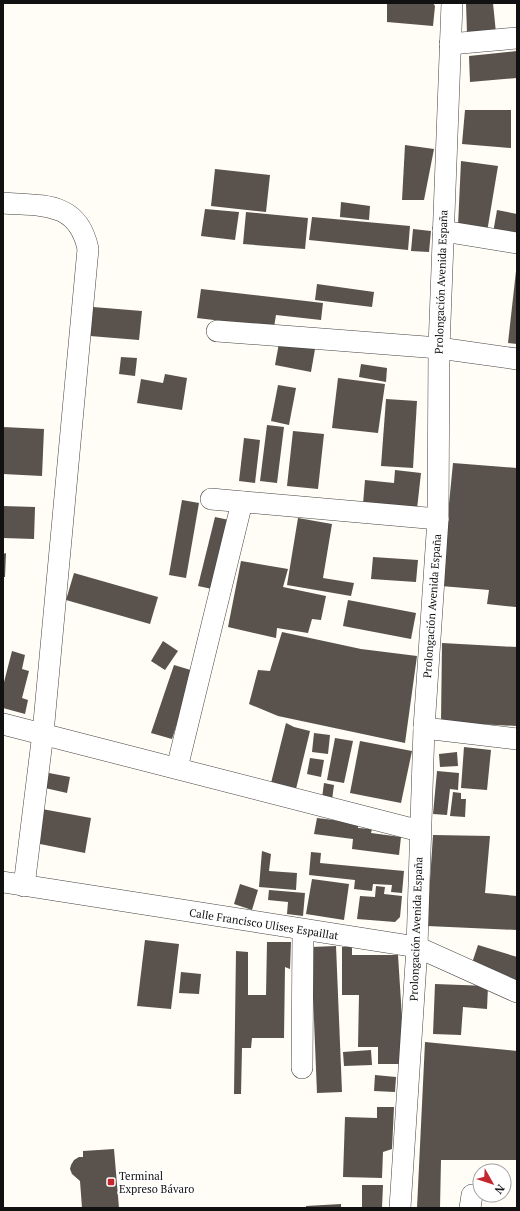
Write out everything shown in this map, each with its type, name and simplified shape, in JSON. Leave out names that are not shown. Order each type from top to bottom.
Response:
[{"type":"street","name":"Prolongación Avenida España","points":[[400,1208],[417,948],[424,728],[438,519],[439,348],[452,3]]},
{"type":"street","points":[[450,44],[517,38]]},
{"type":"street","points":[[3,203],[45,206],[58,209],[70,215],[79,225],[85,236],[88,249],[42,733],[24,886]]},
{"type":"street","points":[[443,230],[517,244]]},
{"type":"street","points":[[217,331],[439,348],[517,359]]},
{"type":"street","points":[[211,498],[438,519]]},
{"type":"street","points":[[177,768],[242,502]]},
{"type":"street","points":[[3,724],[420,831]]},
{"type":"street","points":[[424,728],[517,739]]},
{"type":"street","name":"Calle Francisco Ulises Espaillat","points":[[3,882],[417,948],[517,992]]},
{"type":"street","points":[[302,1068],[303,930]]},
{"type":"building","points":[[387,3],[433,3],[435,6],[433,26],[387,22]]},
{"type":"building","points":[[466,3],[493,3],[496,33],[467,33]]},
{"type":"building","points":[[517,51],[517,78],[470,82],[469,56]]},
{"type":"building","points":[[465,110],[511,110],[511,148],[462,144]]},
{"type":"building","points":[[405,145],[434,149],[424,200],[402,200]]},
{"type":"building","points":[[461,161],[498,166],[487,232],[458,226]]},
{"type":"building","points":[[215,169],[270,175],[266,212],[211,206]]},
{"type":"building","points":[[341,202],[370,206],[369,220],[340,217]]},
{"type":"building","points":[[205,209],[239,212],[235,240],[201,236]]},
{"type":"building","points":[[497,210],[517,214],[517,240],[493,233]]},
{"type":"building","points":[[246,212],[308,218],[305,249],[243,244]]},
{"type":"building","points":[[312,217],[410,226],[408,250],[309,240]]},
{"type":"building","points":[[413,229],[431,231],[429,252],[411,251]]},
{"type":"building","points":[[517,271],[517,344],[508,343]]},
{"type":"building","points":[[317,284],[374,292],[372,307],[315,300]]},
{"type":"building","points":[[201,289],[323,303],[321,320],[276,315],[274,327],[197,318]]},
{"type":"building","points":[[93,307],[142,311],[139,340],[90,336]]},
{"type":"building","points":[[279,343],[315,349],[311,372],[275,365]]},
{"type":"building","points":[[121,357],[137,358],[135,376],[119,374]]},
{"type":"building","points":[[361,364],[387,368],[386,382],[359,377]]},
{"type":"building","points":[[165,374],[187,378],[182,410],[137,403],[141,379],[163,383]]},
{"type":"building","points":[[338,378],[385,384],[378,433],[332,428]]},
{"type":"building","points":[[278,385],[296,388],[289,425],[271,421]]},
{"type":"building","points":[[386,399],[417,401],[413,468],[381,466]]},
{"type":"building","points":[[267,425],[284,427],[277,483],[260,481]]},
{"type":"building","points":[[3,427],[44,429],[42,476],[3,474]]},
{"type":"building","points":[[293,431],[324,434],[318,489],[287,486]]},
{"type":"building","points":[[244,438],[260,440],[255,483],[239,481]]},
{"type":"building","points":[[453,463],[517,468],[516,607],[487,604],[489,590],[441,586]]},
{"type":"building","points":[[395,470],[421,473],[417,509],[363,504],[365,480],[394,483]]},
{"type":"building","points":[[182,500],[199,503],[186,578],[169,575]]},
{"type":"building","points":[[3,506],[35,507],[34,539],[3,538]]},
{"type":"building","points":[[215,517],[229,520],[212,589],[198,586]]},
{"type":"building","points":[[298,518],[332,524],[323,578],[354,583],[351,596],[287,585]]},
{"type":"building","points":[[6,553],[5,577],[3,577],[3,554]]},
{"type":"building","points":[[373,557],[418,560],[416,582],[371,579]]},
{"type":"building","points":[[241,561],[288,569],[283,587],[326,596],[321,620],[312,619],[308,633],[277,628],[276,638],[228,627]]},
{"type":"building","points":[[74,573],[158,597],[150,624],[66,600]]},
{"type":"building","points":[[348,600],[416,613],[411,639],[343,626]]},
{"type":"building","points":[[282,632],[361,649],[417,656],[405,743],[278,716],[249,704],[258,670],[270,671]]},
{"type":"building","points":[[163,641],[178,651],[165,670],[151,661]]},
{"type":"building","points":[[442,643],[517,647],[517,726],[441,722]]},
{"type":"building","points":[[12,651],[25,655],[22,669],[29,671],[22,698],[28,700],[25,714],[3,708],[3,686]]},
{"type":"building","points":[[174,665],[194,671],[172,739],[151,733]]},
{"type":"building","points":[[286,723],[294,727],[310,731],[296,789],[271,783]]},
{"type":"building","points":[[314,733],[330,735],[328,754],[312,752]]},
{"type":"building","points":[[335,738],[353,741],[344,783],[327,780]]},
{"type":"building","points":[[360,741],[412,751],[401,803],[350,793]]},
{"type":"building","points":[[464,747],[491,750],[487,790],[461,788]]},
{"type":"building","points":[[457,752],[458,766],[440,767],[439,754]]},
{"type":"building","points":[[310,758],[324,760],[321,777],[307,774]]},
{"type":"building","points":[[437,771],[459,773],[458,790],[450,789],[447,815],[433,814]]},
{"type":"building","points":[[49,773],[70,777],[67,793],[45,788]]},
{"type":"building","points":[[324,783],[334,785],[332,800],[322,798]]},
{"type":"building","points":[[453,792],[461,793],[461,799],[466,799],[465,817],[450,816]]},
{"type":"building","points":[[42,809],[91,818],[85,853],[35,843]]},
{"type":"building","points":[[317,818],[358,823],[358,828],[372,829],[371,833],[401,837],[399,855],[352,849],[353,839],[314,834]]},
{"type":"building","points":[[433,835],[490,836],[485,893],[517,896],[517,930],[427,926]]},
{"type":"building","points":[[262,851],[271,854],[269,871],[297,873],[296,890],[259,887]]},
{"type":"building","points":[[311,852],[321,853],[320,863],[404,871],[402,893],[391,892],[392,885],[373,884],[372,891],[354,889],[355,880],[309,875]]},
{"type":"building","points":[[312,879],[349,884],[344,920],[306,914]]},
{"type":"building","points":[[240,884],[258,890],[252,910],[234,904]]},
{"type":"building","points":[[376,886],[385,887],[384,894],[402,896],[400,917],[395,922],[357,919],[360,896],[375,897]]},
{"type":"building","points":[[269,890],[305,893],[303,916],[287,914],[288,902],[268,900]]},
{"type":"building","points":[[145,940],[179,944],[171,1009],[137,1006]]},
{"type":"building","points":[[267,942],[291,942],[290,969],[285,967],[284,1038],[252,1038],[251,1048],[242,1048],[241,1094],[234,1094],[236,951],[248,952],[248,995],[266,995]]},
{"type":"building","points":[[478,945],[517,957],[517,982],[471,966]]},
{"type":"building","points":[[336,946],[342,1092],[317,1093],[311,947]]},
{"type":"building","points":[[342,947],[352,947],[352,955],[398,955],[402,1018],[400,1064],[378,1064],[378,1047],[358,1047],[359,995],[342,995]]},
{"type":"building","points":[[181,972],[201,974],[199,994],[179,993]]},
{"type":"building","points":[[435,984],[488,986],[487,1009],[463,1007],[461,1035],[433,1034]]},
{"type":"building","points":[[425,1042],[517,1051],[517,1160],[441,1160],[440,1208],[417,1208]]},
{"type":"building","points":[[371,1050],[372,1065],[344,1066],[343,1052]]},
{"type":"building","points":[[375,1075],[396,1077],[395,1092],[374,1091]]},
{"type":"building","points":[[377,1107],[394,1107],[392,1149],[383,1152],[382,1178],[343,1177],[345,1117],[377,1118]]},
{"type":"building","points":[[114,1149],[119,1208],[82,1208],[80,1181],[72,1174],[70,1169],[71,1165],[74,1160],[79,1157],[83,1157],[83,1151]]},
{"type":"building","points":[[362,1185],[383,1185],[382,1208],[362,1208]]},
{"type":"building","points":[[341,1204],[341,1208],[306,1208],[306,1206]]},
{"type":"place","name":"Terminal Expreso Bávaro","points":[[111,1182]]}]
